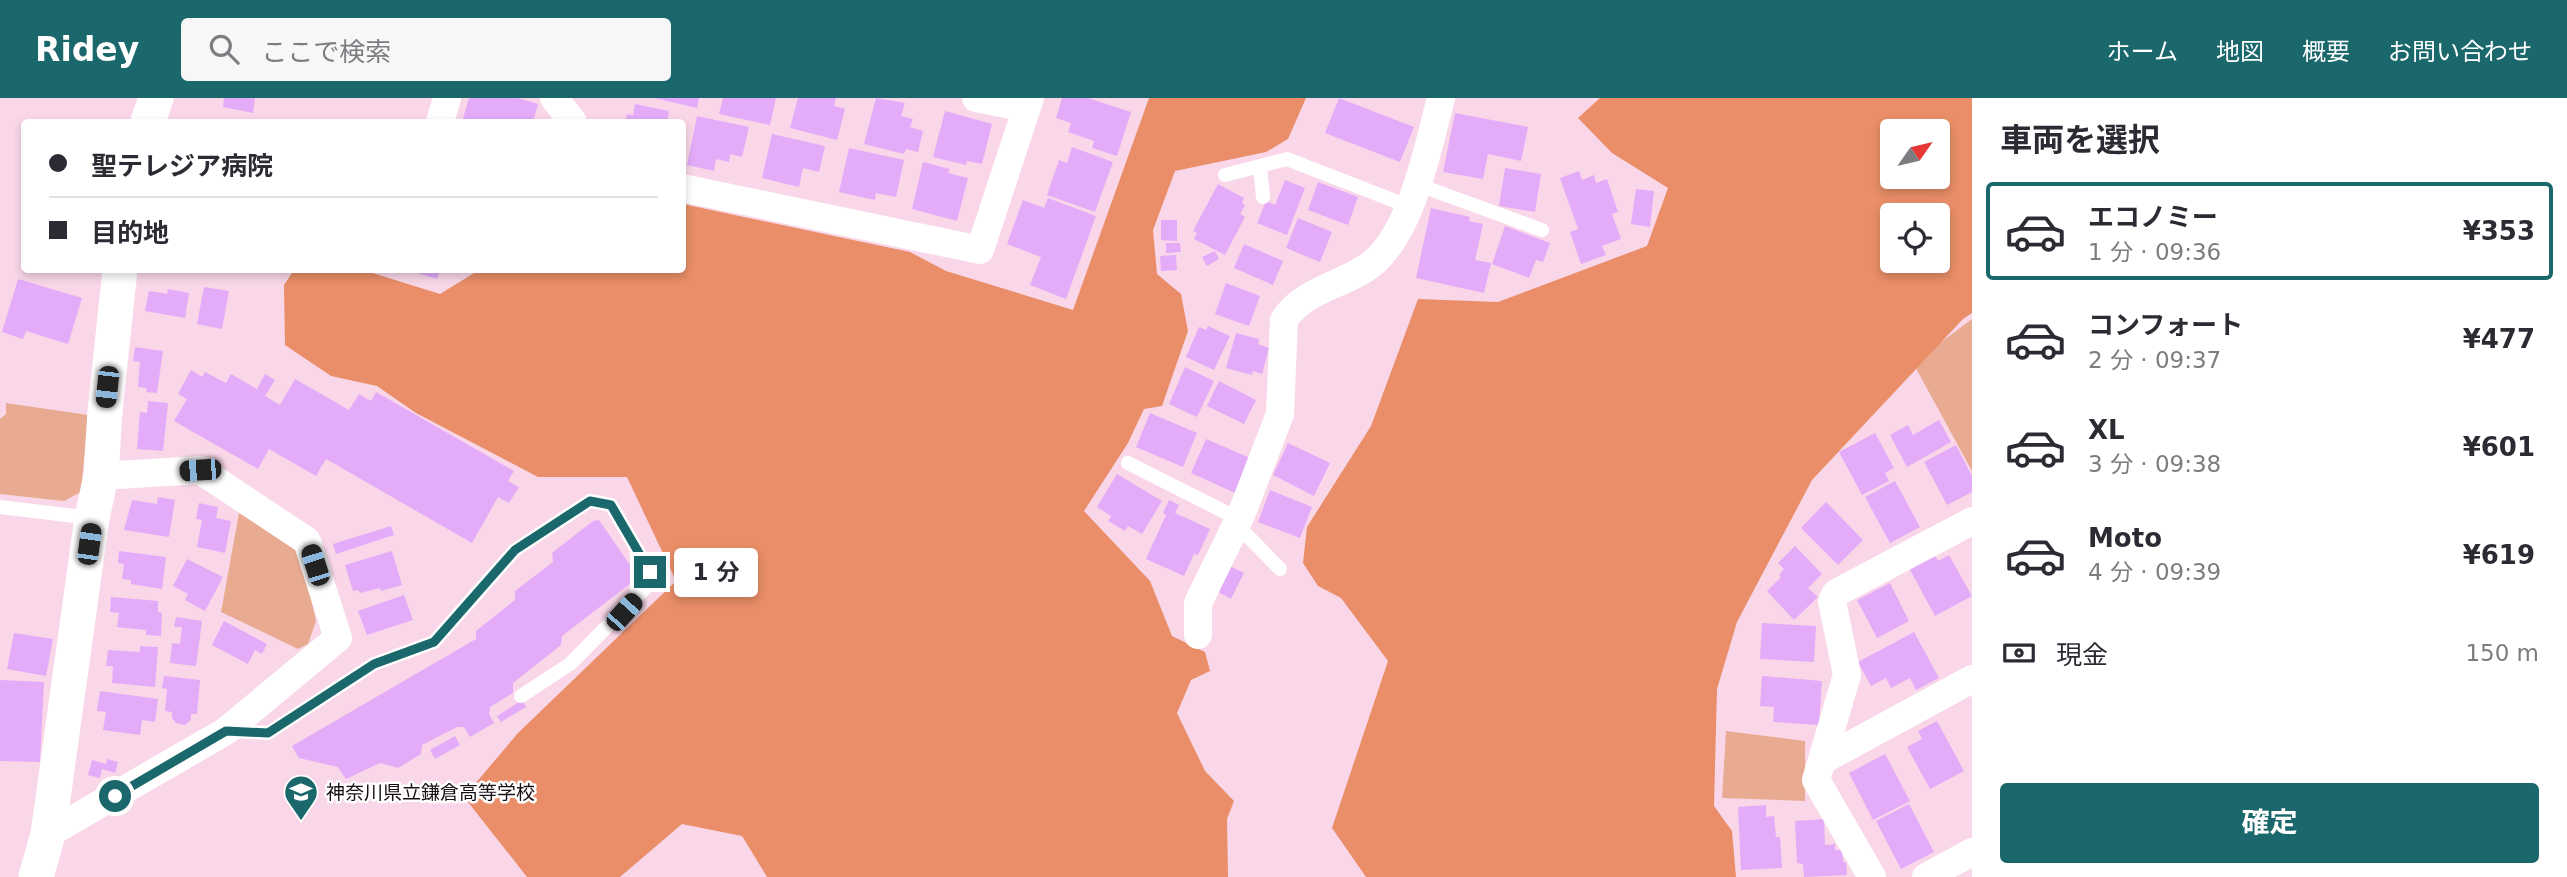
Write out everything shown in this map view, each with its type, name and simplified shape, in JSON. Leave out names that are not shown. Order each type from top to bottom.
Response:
[{"type":"street","points":[[149,119],[156,98]]},
{"type":"street","points":[[441,119],[447,98]]},
{"type":"street","points":[[554,98],[570,119]]},
{"type":"street","points":[[686,189],[980,250],[1028,103],[976,98]]},
{"type":"street","points":[[1198,635],[1198,603],[1238,522],[1280,414],[1284,320],[1292,309],[1320,291],[1373,263],[1398,233],[1440,98]]},
{"type":"street","points":[[36,877],[48,834],[92,518],[101,476],[120,273]]},
{"type":"street","points":[[48,834],[226,731],[338,638],[307,541],[200,470],[101,476]]},
{"type":"street","points":[[1872,877],[1816,780],[1847,675],[1832,601],[1836,593],[1972,522]]},
{"type":"street","points":[[1824,760],[1972,679]]},
{"type":"street","points":[[1926,877],[1972,852]]},
{"type":"lane","points":[[1225,175],[1287,159],[1542,230]]},
{"type":"lane","points":[[1260,166],[1263,197]]},
{"type":"lane","points":[[1128,463],[1238,522],[1280,569]]},
{"type":"lane","points":[[226,731],[268,733],[374,664],[434,642],[515,550],[590,501],[611,505],[650,572],[649,584],[570,664],[521,696]]},
{"type":"lane","points":[[0,507],[92,518]]},
{"type":"shaded area","points":[[1149,98],[1306,98],[1288,139],[1266,152],[1175,171],[1153,230],[1157,274],[1181,294],[1188,331],[1162,406],[1144,409],[1128,443],[1084,511],[1150,581],[1172,636],[1205,652],[1210,671],[1191,680],[1177,713],[1205,771],[1234,801],[1227,819],[1228,877],[767,877],[742,836],[682,824],[620,877],[527,877],[464,797],[518,733],[676,581],[627,477],[538,477],[416,413],[377,386],[331,376],[285,345],[284,285],[292,273],[373,273],[440,294],[474,273],[686,273],[686,205],[910,252],[946,271],[1073,310]]},
{"type":"shaded area","points":[[1600,98],[1972,98],[1972,313],[1963,319],[1812,480],[1737,622],[1717,689],[1714,806],[1732,831],[1736,877],[1366,877],[1332,828],[1388,661],[1341,598],[1318,586],[1303,563],[1307,527],[1371,426],[1418,299],[1498,302],[1647,246],[1668,188],[1612,153],[1578,118]]},
{"type":"shaded area","points":[[1972,319],[1972,471],[1913,363]]},
{"type":"shaded area","points":[[6,403],[88,415],[81,492],[64,501],[0,494],[0,419],[6,414]]},
{"type":"shaded area","points":[[239,513],[300,549],[316,621],[308,644],[298,649],[221,612]]},
{"type":"shaded area","points":[[1726,731],[1805,741],[1805,801],[1722,798]]},
{"type":"building","points":[[224,98],[255,98],[253,113],[223,107]]},
{"type":"building","points":[[469,98],[518,98],[538,104],[534,119],[463,119]]},
{"type":"building","points":[[654,98],[699,98],[697,108]]},
{"type":"building","points":[[723,98],[776,98],[770,125],[719,114]]},
{"type":"building","points":[[798,98],[836,98],[834,106],[845,109],[837,140],[790,128]]},
{"type":"building","points":[[876,98],[905,103],[901,116],[913,119],[910,127],[923,131],[918,152],[906,149],[904,154],[864,144]]},
{"type":"building","points":[[1062,98],[1088,98],[1131,112],[1117,156],[1092,148],[1094,141],[1068,132],[1071,123],[1056,118]]},
{"type":"building","points":[[1339,98],[1414,127],[1400,162],[1325,133]]},
{"type":"building","points":[[635,104],[669,111],[668,119],[626,119],[627,114],[633,115]]},
{"type":"building","points":[[945,111],[992,124],[982,164],[967,161],[966,165],[933,157]]},
{"type":"building","points":[[1455,113],[1528,127],[1521,161],[1488,154],[1483,179],[1443,172]]},
{"type":"building","points":[[697,116],[749,127],[742,157],[730,154],[729,162],[716,159],[714,171],[687,165]]},
{"type":"building","points":[[772,134],[825,146],[819,172],[803,168],[799,187],[762,178]]},
{"type":"building","points":[[1072,147],[1113,162],[1095,212],[1047,195],[1059,160],[1067,163]]},
{"type":"building","points":[[849,148],[904,160],[896,197],[876,193],[875,200],[839,192]]},
{"type":"building","points":[[923,162],[950,169],[948,173],[968,178],[957,221],[912,209]]},
{"type":"building","points":[[1505,168],[1541,174],[1535,212],[1499,206]]},
{"type":"building","points":[[1579,171],[1582,180],[1594,175],[1596,183],[1607,179],[1618,212],[1612,214],[1621,239],[1602,246],[1606,255],[1581,264],[1570,232],[1578,229],[1560,178]]},
{"type":"building","points":[[1285,180],[1305,188],[1287,235],[1257,223],[1266,201],[1275,205]]},
{"type":"building","points":[[1318,182],[1358,197],[1348,225],[1308,210]]},
{"type":"building","points":[[1218,184],[1244,198],[1242,203],[1245,205],[1240,214],[1245,217],[1225,255],[1194,239],[1197,233],[1193,231]]},
{"type":"building","points":[[1636,189],[1654,191],[1650,227],[1631,224]]},
{"type":"building","points":[[1048,198],[1096,216],[1066,299],[1030,285],[1041,257],[1007,244],[1023,200],[1044,208]]},
{"type":"building","points":[[1431,208],[1470,217],[1469,221],[1483,224],[1475,260],[1491,263],[1484,293],[1416,278]]},
{"type":"building","points":[[1298,218],[1332,232],[1320,262],[1286,248]]},
{"type":"building","points":[[1161,220],[1177,220],[1177,241],[1161,240]]},
{"type":"building","points":[[1505,226],[1550,243],[1543,262],[1536,260],[1529,278],[1492,264]]},
{"type":"building","points":[[1166,243],[1180,243],[1181,252],[1166,253]]},
{"type":"building","points":[[1244,244],[1283,261],[1273,285],[1234,268]]},
{"type":"building","points":[[1215,251],[1219,259],[1207,266],[1202,257]]},
{"type":"building","points":[[1176,255],[1177,270],[1161,271],[1160,256]]},
{"type":"building","points":[[417,273],[439,273],[437,279]]},
{"type":"building","points":[[18,279],[82,298],[68,344],[26,331],[23,339],[2,332]]},
{"type":"building","points":[[1226,283],[1260,296],[1249,326],[1215,314]]},
{"type":"building","points":[[204,287],[229,291],[222,329],[197,324]]},
{"type":"building","points":[[168,289],[189,293],[185,318],[145,311],[149,291],[167,294]]},
{"type":"building","points":[[1208,326],[1230,336],[1214,370],[1186,357],[1199,327],[1206,330]]},
{"type":"building","points":[[1236,333],[1259,339],[1258,344],[1269,348],[1262,374],[1253,371],[1252,375],[1226,368]]},
{"type":"building","points":[[135,347],[163,351],[157,393],[146,392],[147,388],[138,387],[140,362],[133,361]]},
{"type":"building","points":[[1185,367],[1214,381],[1197,417],[1169,404]]},
{"type":"building","points":[[191,370],[202,377],[205,372],[226,383],[231,374],[257,389],[265,374],[275,380],[265,396],[280,405],[295,379],[349,410],[359,394],[371,401],[376,392],[514,471],[508,481],[519,487],[509,503],[498,497],[472,543],[326,459],[316,476],[269,449],[258,469],[174,421],[187,399],[178,394]]},
{"type":"building","points":[[1219,381],[1256,400],[1244,424],[1207,406]]},
{"type":"building","points":[[148,401],[168,403],[163,451],[137,449],[140,412],[147,413]]},
{"type":"building","points":[[1150,413],[1197,433],[1183,467],[1136,447]]},
{"type":"building","points":[[1939,420],[1951,442],[1907,467],[1890,435],[1908,425],[1913,435]]},
{"type":"building","points":[[1875,433],[1894,468],[1885,473],[1889,481],[1862,495],[1839,452]]},
{"type":"building","points":[[1206,439],[1250,458],[1235,493],[1191,473]]},
{"type":"building","points":[[1288,443],[1330,463],[1314,496],[1273,475]]},
{"type":"building","points":[[1956,445],[1972,476],[1972,492],[1947,505],[1924,462]]},
{"type":"building","points":[[1117,474],[1162,501],[1142,534],[1128,526],[1125,531],[1108,521],[1111,516],[1097,507]]},
{"type":"building","points":[[1895,481],[1920,527],[1890,543],[1865,497]]},
{"type":"building","points":[[1270,490],[1312,507],[1300,538],[1258,522]]},
{"type":"building","points":[[158,497],[175,500],[169,537],[124,530],[132,500],[157,504]]},
{"type":"building","points":[[1169,500],[1179,505],[1175,513],[1210,529],[1184,576],[1146,559],[1166,515],[1163,513]]},
{"type":"building","points":[[1826,502],[1863,540],[1838,565],[1801,528]]},
{"type":"building","points":[[199,503],[218,507],[216,518],[231,521],[225,553],[197,547],[202,520],[196,519]]},
{"type":"building","points":[[599,520],[630,565],[635,580],[562,636],[561,645],[513,683],[513,693],[490,707],[489,714],[494,723],[470,737],[464,727],[457,727],[422,745],[421,754],[398,768],[380,763],[346,779],[338,767],[299,758],[292,746],[476,639],[476,631],[515,600],[515,591],[553,562],[552,553],[593,521]]},
{"type":"building","points":[[391,526],[394,535],[336,554],[333,544]]},
{"type":"building","points":[[1795,546],[1822,574],[1808,588],[1818,597],[1794,620],[1767,591],[1781,577],[1779,575],[1784,569],[1778,563]]},
{"type":"building","points":[[119,551],[166,557],[162,589],[131,584],[131,580],[122,579],[124,564],[118,563]]},
{"type":"building","points":[[392,551],[402,585],[381,591],[380,588],[360,593],[358,590],[353,591],[345,565]]},
{"type":"building","points":[[1934,554],[1938,561],[1949,555],[1972,596],[1935,616],[1909,568]]},
{"type":"building","points":[[187,559],[223,577],[205,611],[185,600],[188,594],[173,586]]},
{"type":"building","points":[[1224,563],[1244,573],[1231,599],[1211,588]]},
{"type":"building","points":[[1890,583],[1909,621],[1877,638],[1857,600]]},
{"type":"building","points":[[404,595],[413,620],[367,635],[358,611]]},
{"type":"building","points":[[111,597],[158,601],[158,612],[162,613],[161,636],[146,635],[146,630],[117,627],[119,613],[110,612]]},
{"type":"building","points":[[176,617],[202,621],[196,666],[170,663],[172,643],[180,644],[182,627],[174,627]]},
{"type":"building","points":[[224,621],[267,644],[262,654],[255,650],[248,664],[212,645]]},
{"type":"building","points":[[1762,623],[1816,626],[1814,662],[1760,659]]},
{"type":"building","points":[[1914,632],[1939,678],[1916,690],[1910,678],[1891,688],[1886,678],[1871,686],[1858,662]]},
{"type":"building","points":[[14,633],[53,639],[46,676],[7,669]]},
{"type":"building","points":[[140,646],[158,647],[155,687],[112,683],[113,666],[106,666],[108,650],[140,652]]},
{"type":"building","points":[[164,676],[200,680],[197,714],[191,714],[191,720],[185,725],[176,723],[172,712],[165,711],[167,689],[162,688]]},
{"type":"building","points":[[1762,676],[1822,681],[1819,725],[1773,722],[1774,707],[1760,706]]},
{"type":"building","points":[[0,680],[44,682],[40,762],[0,761]]},
{"type":"building","points":[[100,691],[158,699],[155,722],[142,720],[140,735],[103,730],[106,712],[97,711]]},
{"type":"building","points":[[522,700],[526,707],[501,722],[497,716]]},
{"type":"building","points":[[1937,721],[1964,771],[1930,789],[1907,747],[1922,739],[1918,731]]},
{"type":"building","points":[[455,736],[460,745],[435,759],[430,750]]},
{"type":"building","points":[[1885,754],[1910,801],[1873,820],[1849,773]]},
{"type":"building","points":[[107,759],[118,762],[115,773],[102,769],[100,778],[88,775],[92,760],[106,764]]},
{"type":"building","points":[[1909,804],[1934,852],[1901,869],[1876,821]]},
{"type":"building","points":[[1766,805],[1766,817],[1774,816],[1776,837],[1780,837],[1782,868],[1741,870],[1738,807]]},
{"type":"building","points":[[1824,819],[1825,845],[1835,844],[1835,850],[1842,850],[1847,875],[1804,877],[1803,864],[1797,863],[1795,821]]},
{"type":"place","name":"神奈川県立鎌倉高等学校","points":[[301,822]]},
{"type":"route","points":[[115,796],[226,731],[268,733],[374,664],[434,642],[515,550],[590,501],[611,505],[650,572]]}]
